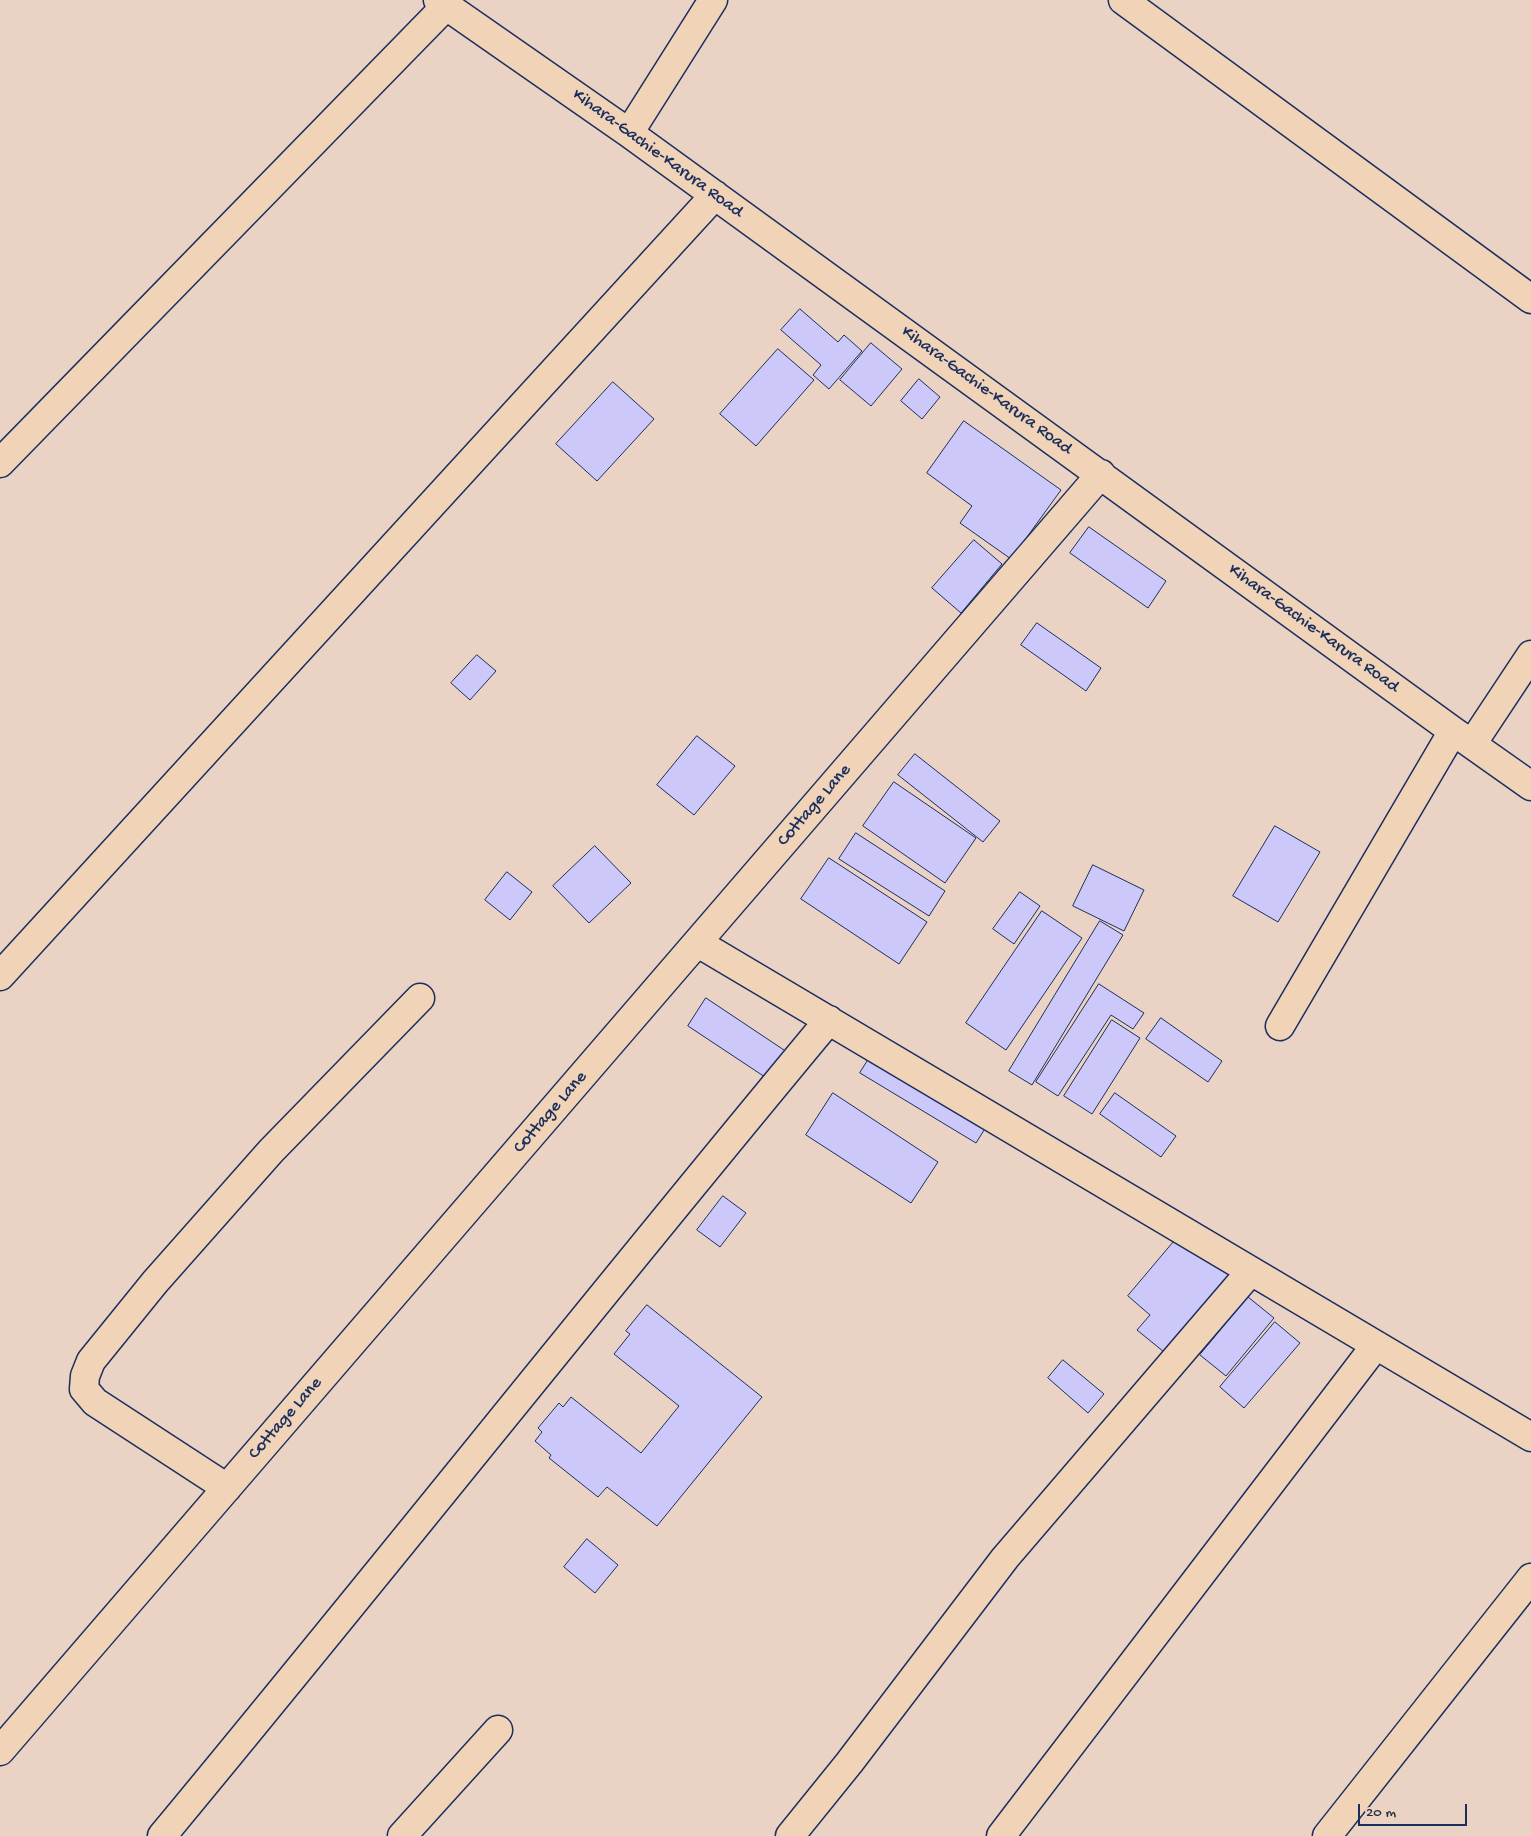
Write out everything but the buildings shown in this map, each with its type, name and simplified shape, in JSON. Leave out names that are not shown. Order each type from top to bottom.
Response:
[{"type":"street","points":[[629,133],[713,0]]},
{"type":"street","points":[[1122,0],[1531,299]]},
{"type":"street","points":[[0,463],[442,3]]},
{"type":"street","name":"Kihara-Gachie-Karura Road","points":[[442,3],[629,133],[1531,786]]},
{"type":"street","points":[[0,976],[715,195]]},
{"type":"street","name":"Cottage Lane","points":[[0,1751],[1101,474]]},
{"type":"street","points":[[1280,1026],[1462,737],[1531,654]]},
{"type":"street","points":[[698,943],[1531,1437]]},
{"type":"street","points":[[227,1488],[94,1402],[84,1389],[85,1376],[91,1361],[155,1282],[258,1166],[420,998]]},
{"type":"street","points":[[162,1836],[333,1629],[722,1148],[829,1020]]},
{"type":"street","points":[[790,1836],[849,1763],[1005,1558],[1251,1271]]},
{"type":"street","points":[[1001,1836],[1376,1345]]},
{"type":"street","points":[[1327,1836],[1531,1578]]},
{"type":"street","points":[[402,1836],[498,1730]]}]
